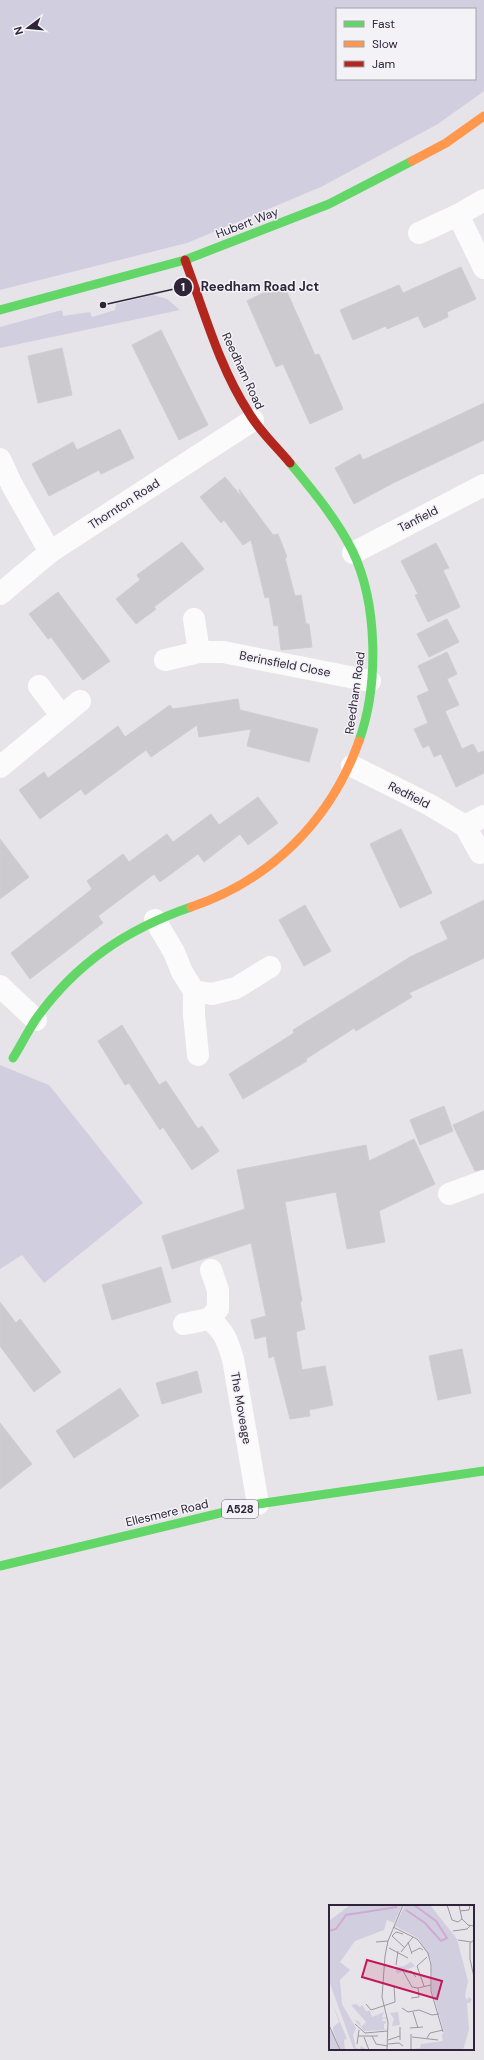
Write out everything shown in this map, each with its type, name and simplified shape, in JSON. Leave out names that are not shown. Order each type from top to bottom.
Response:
[{"type":"street","name":"Hubert Way","points":[[0,310],[185,260],[330,204],[446,143],[484,116]]},
{"type":"street","points":[[419,233],[458,215],[484,200]]},
{"type":"street","points":[[458,215],[484,268]]},
{"type":"street","name":"Reedham Road","points":[[13,1058],[36,1020],[74,974],[107,946],[155,920],[215,900],[248,882],[272,864],[310,828],[337,792],[352,766],[363,733],[373,650],[372,619],[364,585],[353,553],[327,510],[253,420],[235,387],[213,337],[185,260]]},
{"type":"street","name":"Thornton Road","points":[[0,594],[50,552],[253,420]]},
{"type":"street","points":[[0,459],[12,485],[50,552]]},
{"type":"street","name":"Tanfield","points":[[353,553],[484,485]]},
{"type":"street","points":[[194,619],[198,652]]},
{"type":"street","name":"Berinsfield Close","points":[[165,660],[198,652],[223,652],[370,681]]},
{"type":"street","points":[[39,686],[61,715]]},
{"type":"street","points":[[0,767],[61,715],[80,701]]},
{"type":"street","name":"Redfield","points":[[352,766],[430,805],[465,826],[480,853]]},
{"type":"street","points":[[465,826],[484,816]]},
{"type":"street","points":[[155,920],[194,991],[194,1015],[198,1054]]},
{"type":"street","points":[[194,991],[212,994],[236,988],[270,967]]},
{"type":"street","points":[[0,986],[36,1020]]},
{"type":"street","points":[[449,1194],[484,1181]]},
{"type":"street","points":[[184,1324],[209,1319],[218,1309],[218,1290],[211,1270]]},
{"type":"street","name":"The Moveage","points":[[209,1319],[218,1325],[227,1339],[231,1352],[258,1504]]},
{"type":"street","name":"Ellesmere Road","points":[[0,1566],[258,1504],[484,1471]]},
{"type":"shaded area","points":[[0,0],[484,0],[484,91],[438,124],[321,187],[187,243],[0,290]]},
{"type":"shaded area","points":[[153,295],[167,299],[180,310],[0,348],[0,327],[62,310],[63,316],[90,312],[92,317],[115,310],[116,304]]},
{"type":"shaded area","points":[[0,1065],[49,1085],[143,1203],[44,1283],[22,1255],[0,1269]]},
{"type":"building","points":[[461,267],[476,299],[447,312],[448,317],[424,328],[418,316],[387,329],[386,326],[353,340],[340,310],[399,285],[403,293]]},
{"type":"building","points":[[283,283],[315,355],[319,354],[343,409],[310,424],[283,364],[276,367],[247,301]]},
{"type":"building","points":[[161,330],[208,425],[179,440],[132,345]]},
{"type":"building","points":[[62,348],[72,395],[38,403],[28,356]]},
{"type":"building","points":[[484,403],[484,440],[393,483],[354,504],[335,468],[360,454],[363,460]]},
{"type":"building","points":[[120,429],[134,458],[101,474],[99,470],[49,496],[32,464],[73,442],[77,450]]},
{"type":"building","points":[[225,477],[241,496],[239,489],[273,535],[278,534],[287,557],[285,558],[295,596],[301,595],[306,624],[309,624],[312,647],[281,650],[278,625],[274,626],[269,597],[265,598],[251,540],[243,545],[224,520],[221,523],[200,497]]},
{"type":"building","points":[[182,542],[204,569],[154,607],[156,609],[136,624],[116,599],[140,580],[137,575]]},
{"type":"building","points":[[436,543],[449,568],[443,570],[460,607],[428,622],[415,595],[418,594],[401,561]]},
{"type":"building","points":[[58,592],[110,661],[83,680],[51,637],[48,639],[29,614]]},
{"type":"building","points":[[447,619],[459,642],[429,657],[417,634]]},
{"type":"building","points":[[447,652],[457,674],[447,679],[459,705],[445,711],[462,749],[473,744],[478,753],[484,751],[484,773],[456,787],[441,754],[434,757],[429,745],[423,748],[414,729],[428,723],[417,696],[429,691],[418,666]]},
{"type":"building","points":[[238,699],[240,710],[318,729],[309,762],[247,746],[251,729],[199,737],[197,725],[151,757],[146,750],[85,795],[81,789],[40,819],[19,790],[44,772],[48,778],[118,726],[125,737],[170,705],[173,709]]},
{"type":"building","points":[[258,797],[278,823],[248,845],[240,834],[204,862],[198,854],[160,882],[154,874],[98,916],[103,923],[30,979],[11,953],[92,889],[87,881],[123,854],[129,862],[167,834],[173,842],[211,814],[219,825]]},
{"type":"building","points":[[401,829],[432,893],[400,908],[370,844]]},
{"type":"building","points":[[0,839],[29,877],[0,899]]},
{"type":"building","points":[[484,900],[484,958],[409,993],[412,997],[356,1031],[354,1028],[306,1059],[307,1061],[243,1099],[229,1074],[294,1033],[293,1030],[410,957],[448,939],[440,922]]},
{"type":"building","points":[[305,905],[331,951],[304,966],[279,920]]},
{"type":"building","points":[[122,1025],[159,1085],[166,1081],[198,1129],[202,1126],[219,1151],[192,1170],[163,1127],[160,1130],[129,1083],[125,1085],[98,1041]]},
{"type":"building","points":[[444,1106],[453,1131],[420,1145],[410,1120]]},
{"type":"building","points":[[484,1111],[484,1169],[475,1171],[453,1125]]},
{"type":"building","points":[[414,1139],[435,1184],[379,1211],[385,1242],[347,1249],[336,1192],[285,1202],[302,1301],[300,1302],[305,1329],[296,1332],[302,1370],[325,1366],[333,1405],[309,1410],[310,1416],[290,1419],[274,1356],[269,1358],[266,1336],[255,1339],[251,1320],[266,1316],[251,1243],[172,1269],[162,1236],[245,1209],[237,1170],[366,1145],[369,1161]]},
{"type":"building","points":[[161,1267],[171,1302],[112,1320],[102,1285]]},
{"type":"building","points":[[0,1302],[16,1323],[20,1319],[61,1372],[34,1392],[0,1346]]},
{"type":"building","points":[[462,1349],[471,1393],[438,1400],[429,1356]]},
{"type":"building","points":[[197,1371],[202,1392],[162,1404],[156,1383]]},
{"type":"building","points":[[120,1388],[139,1416],[74,1458],[56,1431]]},
{"type":"building","points":[[0,1423],[32,1464],[0,1489]]},
{"type":"traffic: fast","points":[[0,310],[185,260],[329,204],[412,161]]},
{"type":"traffic: fast","points":[[290,463],[323,505],[346,538],[361,571],[367,594],[373,644],[372,670],[366,719],[359,741]]},
{"type":"traffic: fast","points":[[13,1058],[36,1019],[68,981],[86,965],[104,950],[124,937],[145,926],[191,907]]},
{"type":"traffic: fast","points":[[0,1566],[258,1504],[484,1471]]},
{"type":"traffic: slow","points":[[412,161],[446,143],[484,116]]},
{"type":"traffic: slow","points":[[191,907],[220,895],[247,881],[272,863],[294,844],[315,821],[332,796],[347,770],[359,741]]},
{"type":"traffic: jam","points":[[185,260],[213,338],[238,395],[253,420],[290,463]]},
{"type":"place","name":"Reedham Road Jct","points":[[103,305]]}]
